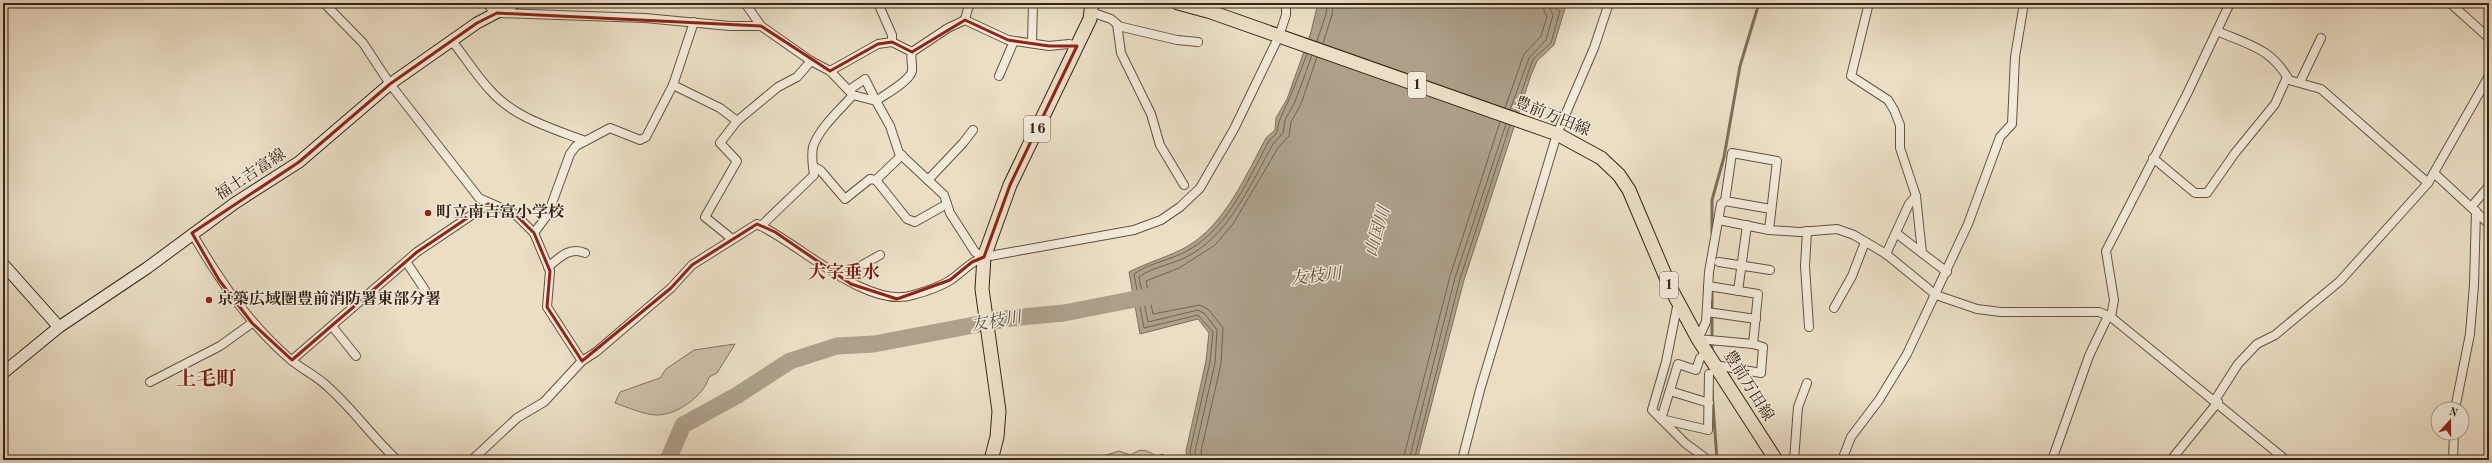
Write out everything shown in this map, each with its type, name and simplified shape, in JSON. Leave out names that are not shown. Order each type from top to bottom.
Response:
[{"type":"main road","name":"福土吉富線","points":[[3,373],[59,327],[147,268],[192,234],[299,162],[390,84],[452,41],[516,3]]},
{"type":"main road","name":"豊前万田線","points":[[1180,3],[1282,37],[1552,133],[1601,158],[1619,175],[1629,190],[1678,302],[1707,353],[1712,369],[1723,377],[1776,460]]},
{"type":"main road","name":"16","points":[[991,460],[999,424],[997,386],[982,289],[984,257],[1010,185],[1077,46],[1092,7]]},
{"type":"main road","points":[[3,264],[59,327]]},
{"type":"street","points":[[324,3],[363,43],[390,84],[479,198],[488,204],[515,214],[534,233],[550,272],[547,307],[582,360]]},
{"type":"street","points":[[487,3],[496,14],[645,18],[761,26]]},
{"type":"street","points":[[745,3],[761,26],[811,61],[830,71],[851,93],[876,101]]},
{"type":"street","points":[[878,3],[892,35],[892,42]]},
{"type":"street","points":[[965,20],[968,8],[972,3]]},
{"type":"street","points":[[1032,43],[1033,3]]},
{"type":"street","points":[[472,460],[517,418],[544,402],[582,360],[596,352],[671,288],[692,265],[731,238],[757,224],[775,232],[851,284],[897,299],[950,280],[972,262],[984,257],[1134,230],[1161,220],[1180,207],[1200,188],[1234,129],[1282,37],[1286,15],[1286,3]]},
{"type":"street","points":[[1462,460],[1480,390],[1552,133],[1594,48],[1609,3]]},
{"type":"street","points":[[1869,3],[1851,76],[1888,100],[1894,110],[1900,125],[1900,148],[1916,196],[1922,253]]},
{"type":"street","points":[[1842,460],[1851,437],[1879,400],[1907,354],[1947,272],[1968,224],[2000,137],[2012,124],[2015,57],[2024,3]]},
{"type":"street","points":[[2052,460],[2089,356],[2110,316],[2114,300],[2106,251],[2187,94],[2230,3]]},
{"type":"street","points":[[2450,3],[2489,38]]},
{"type":"street","points":[[1092,7],[1111,19],[1118,26],[1177,40],[1198,42]]},
{"type":"street","points":[[876,101],[908,79],[912,71],[910,58],[912,52],[948,28],[965,20],[1014,41],[1077,46]]},
{"type":"street","points":[[534,233],[548,214],[570,154],[576,146],[610,128],[640,140],[646,136],[673,85],[694,22]]},
{"type":"street","points":[[1118,26],[1121,53],[1151,114],[1160,145],[1184,185]]},
{"type":"street","points":[[2217,31],[2268,53],[2278,62],[2289,80],[2321,88],[2428,183]]},
{"type":"street","points":[[2300,82],[2321,38]]},
{"type":"street","points":[[452,41],[490,91],[510,108],[533,121],[585,141]]},
{"type":"street","points":[[999,76],[1014,41]]},
{"type":"street","points":[[830,71],[878,44],[892,42],[912,52]]},
{"type":"street","points":[[731,238],[705,217],[737,161],[720,143],[737,121],[778,87],[797,77],[811,61]]},
{"type":"street","points":[[2171,460],[2216,401],[2238,364],[2257,344],[2275,335],[2340,281],[2428,183],[2489,76]]},
{"type":"street","points":[[2153,158],[2195,193],[2207,193],[2235,153],[2275,104],[2287,77]]},
{"type":"street","points":[[761,226],[814,176],[814,146],[824,128],[851,93],[865,80],[890,126],[902,155],[944,195],[950,212],[975,252],[984,257]]},
{"type":"street","points":[[673,85],[720,108],[737,121]]},
{"type":"street","points":[[928,180],[963,143],[973,130]]},
{"type":"street","points":[[1661,419],[1678,364],[1696,370],[1712,369],[1761,373],[1763,347],[1753,344],[1698,339],[1706,322],[1708,286],[1721,204],[1725,201],[1732,153],[1777,161],[1769,230]]},
{"type":"street","points":[[876,180],[902,155]]},
{"type":"street","points":[[813,166],[821,171],[845,199],[870,179],[876,180],[907,219],[915,222],[947,204]]},
{"type":"street","points":[[2434,173],[2474,208],[2489,224]]},
{"type":"street","points":[[2457,401],[2470,334],[2474,285],[2474,208],[2489,186]]},
{"type":"street","points":[[1886,254],[1916,196]]},
{"type":"street","points":[[1725,201],[1771,209]]},
{"type":"street","points":[[292,360],[417,252],[488,204]]},
{"type":"street","points":[[1719,220],[1769,230],[1807,232],[1837,229],[1886,254],[1936,294],[1976,309],[2001,312],[2099,312],[2110,316],[2216,401],[2286,460]]},
{"type":"street","points":[[1738,291],[1747,225]]},
{"type":"street","points":[[1807,232],[1805,266],[1809,327]]},
{"type":"street","points":[[1896,233],[1947,272]]},
{"type":"street","points":[[192,234],[219,280],[252,323],[292,360],[328,386],[376,441],[397,460]]},
{"type":"street","points":[[1834,308],[1852,276],[1865,242]]},
{"type":"street","points":[[548,267],[562,255],[571,251],[580,251],[585,253]]},
{"type":"street","points":[[841,277],[880,255]]},
{"type":"street","points":[[1719,262],[1770,270]]},
{"type":"street","points":[[406,263],[425,290]]},
{"type":"street","points":[[1708,286],[1758,294],[1753,344]]},
{"type":"street","points":[[1678,302],[1666,362],[1652,410],[1685,443],[1708,460]]},
{"type":"street","points":[[1707,312],[1756,319]]},
{"type":"street","points":[[150,382],[220,346],[252,323]]},
{"type":"street","points":[[332,326],[356,356]]},
{"type":"street","points":[[1696,370],[1700,358],[1707,353]]},
{"type":"street","points":[[1661,419],[1708,430],[1708,403],[1712,369]]},
{"type":"street","points":[[1794,460],[1798,407],[1807,383]]},
{"type":"street","points":[[1670,392],[1708,403]]},
{"type":"street","points":[[2453,460],[2454,441]]},
{"type":"highlighted area","points":[[497,13],[761,26],[830,71],[878,44],[892,42],[912,52],[965,20],[1008,40],[1049,46],[1077,46],[1010,185],[984,257],[972,262],[950,280],[897,299],[851,284],[775,232],[757,224],[692,265],[671,288],[582,361],[547,307],[550,271],[534,233],[515,214],[488,204],[417,252],[292,360],[252,323],[219,280],[192,233],[299,162],[390,84],[477,23]]},
{"type":"shaded area","points":[[735,344],[717,373],[709,377],[702,391],[689,403],[673,412],[652,415],[615,403],[620,392],[660,378],[666,369],[694,350]]},
{"type":"shaded area","points":[[1140,450],[1147,451],[1157,456],[1163,454],[1167,460],[1090,460],[1119,451],[1130,455]]},
{"type":"water","name":"山国川","points":[[1318,3],[1551,3],[1565,8],[1554,45],[1537,61],[1531,75],[1464,280],[1417,460],[1187,460],[1186,451],[1206,361],[1209,333],[1198,319],[1140,334],[1129,272],[1188,246],[1201,237],[1224,212],[1242,183],[1266,138],[1275,130],[1276,118],[1287,99],[1311,32]]},
{"type":"waterway","points":[[1712,233],[1712,200],[1724,157],[1740,66],[1759,3]]},
{"type":"waterway","points":[[1712,287],[1712,351]]},
{"type":"waterway","name":"友枝川","points":[[668,460],[683,425],[736,396],[790,361],[837,346],[874,344],[1011,318],[1064,313],[1156,295]]},
{"type":"waterway","points":[[1712,391],[1717,460]]},
{"type":"place","name":"町立南吉富小学校","points":[[428,213]]},
{"type":"place","name":"京築広域圏豊前消防署東部分署","points":[[209,300]]},
{"type":"district","name":"大字垂水","points":[[844,273]]},
{"type":"district","name":"上毛町","points":[[206,380]]}]
